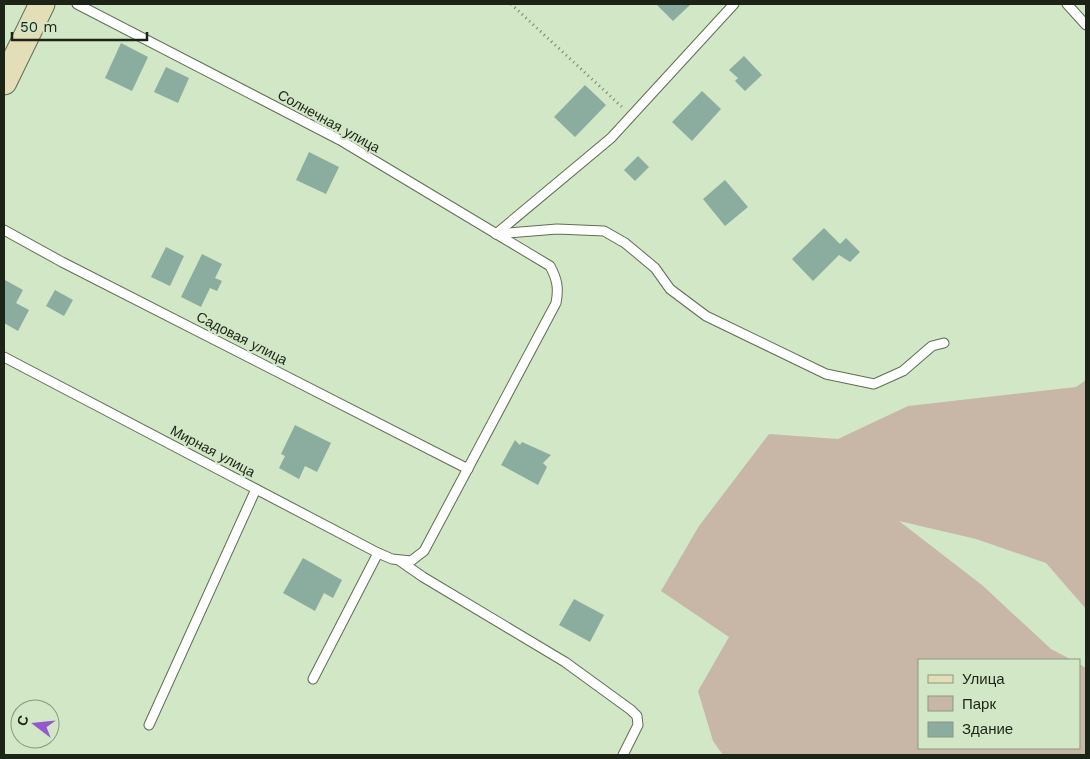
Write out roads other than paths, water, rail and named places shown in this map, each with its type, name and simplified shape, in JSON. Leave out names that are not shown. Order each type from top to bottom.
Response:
[{"type":"main road","points":[[4,82],[42,4]]},
{"type":"lane","name":"Солнечная улица","points":[[77,4],[340,140],[550,266],[556,278],[558,290],[556,303],[468,469]]},
{"type":"lane","points":[[496,234],[611,138],[734,4]]},
{"type":"lane","points":[[1067,4],[1086,25]]},
{"type":"lane","name":"Садовая улица","points":[[4,230],[71,267],[468,469]]},
{"type":"lane","points":[[496,234],[557,230],[604,231],[625,243],[655,268],[670,289],[706,316],[826,374],[874,384],[903,371],[932,346],[944,343]]},
{"type":"lane","name":"Мирная улица","points":[[4,357],[378,552],[400,561],[411,561],[424,551],[468,469]]},
{"type":"lane","points":[[149,725],[256,489]]},
{"type":"lane","points":[[313,679],[378,552]]},
{"type":"lane","points":[[400,561],[423,577],[565,662],[631,710],[637,716],[638,725],[623,755]]}]
